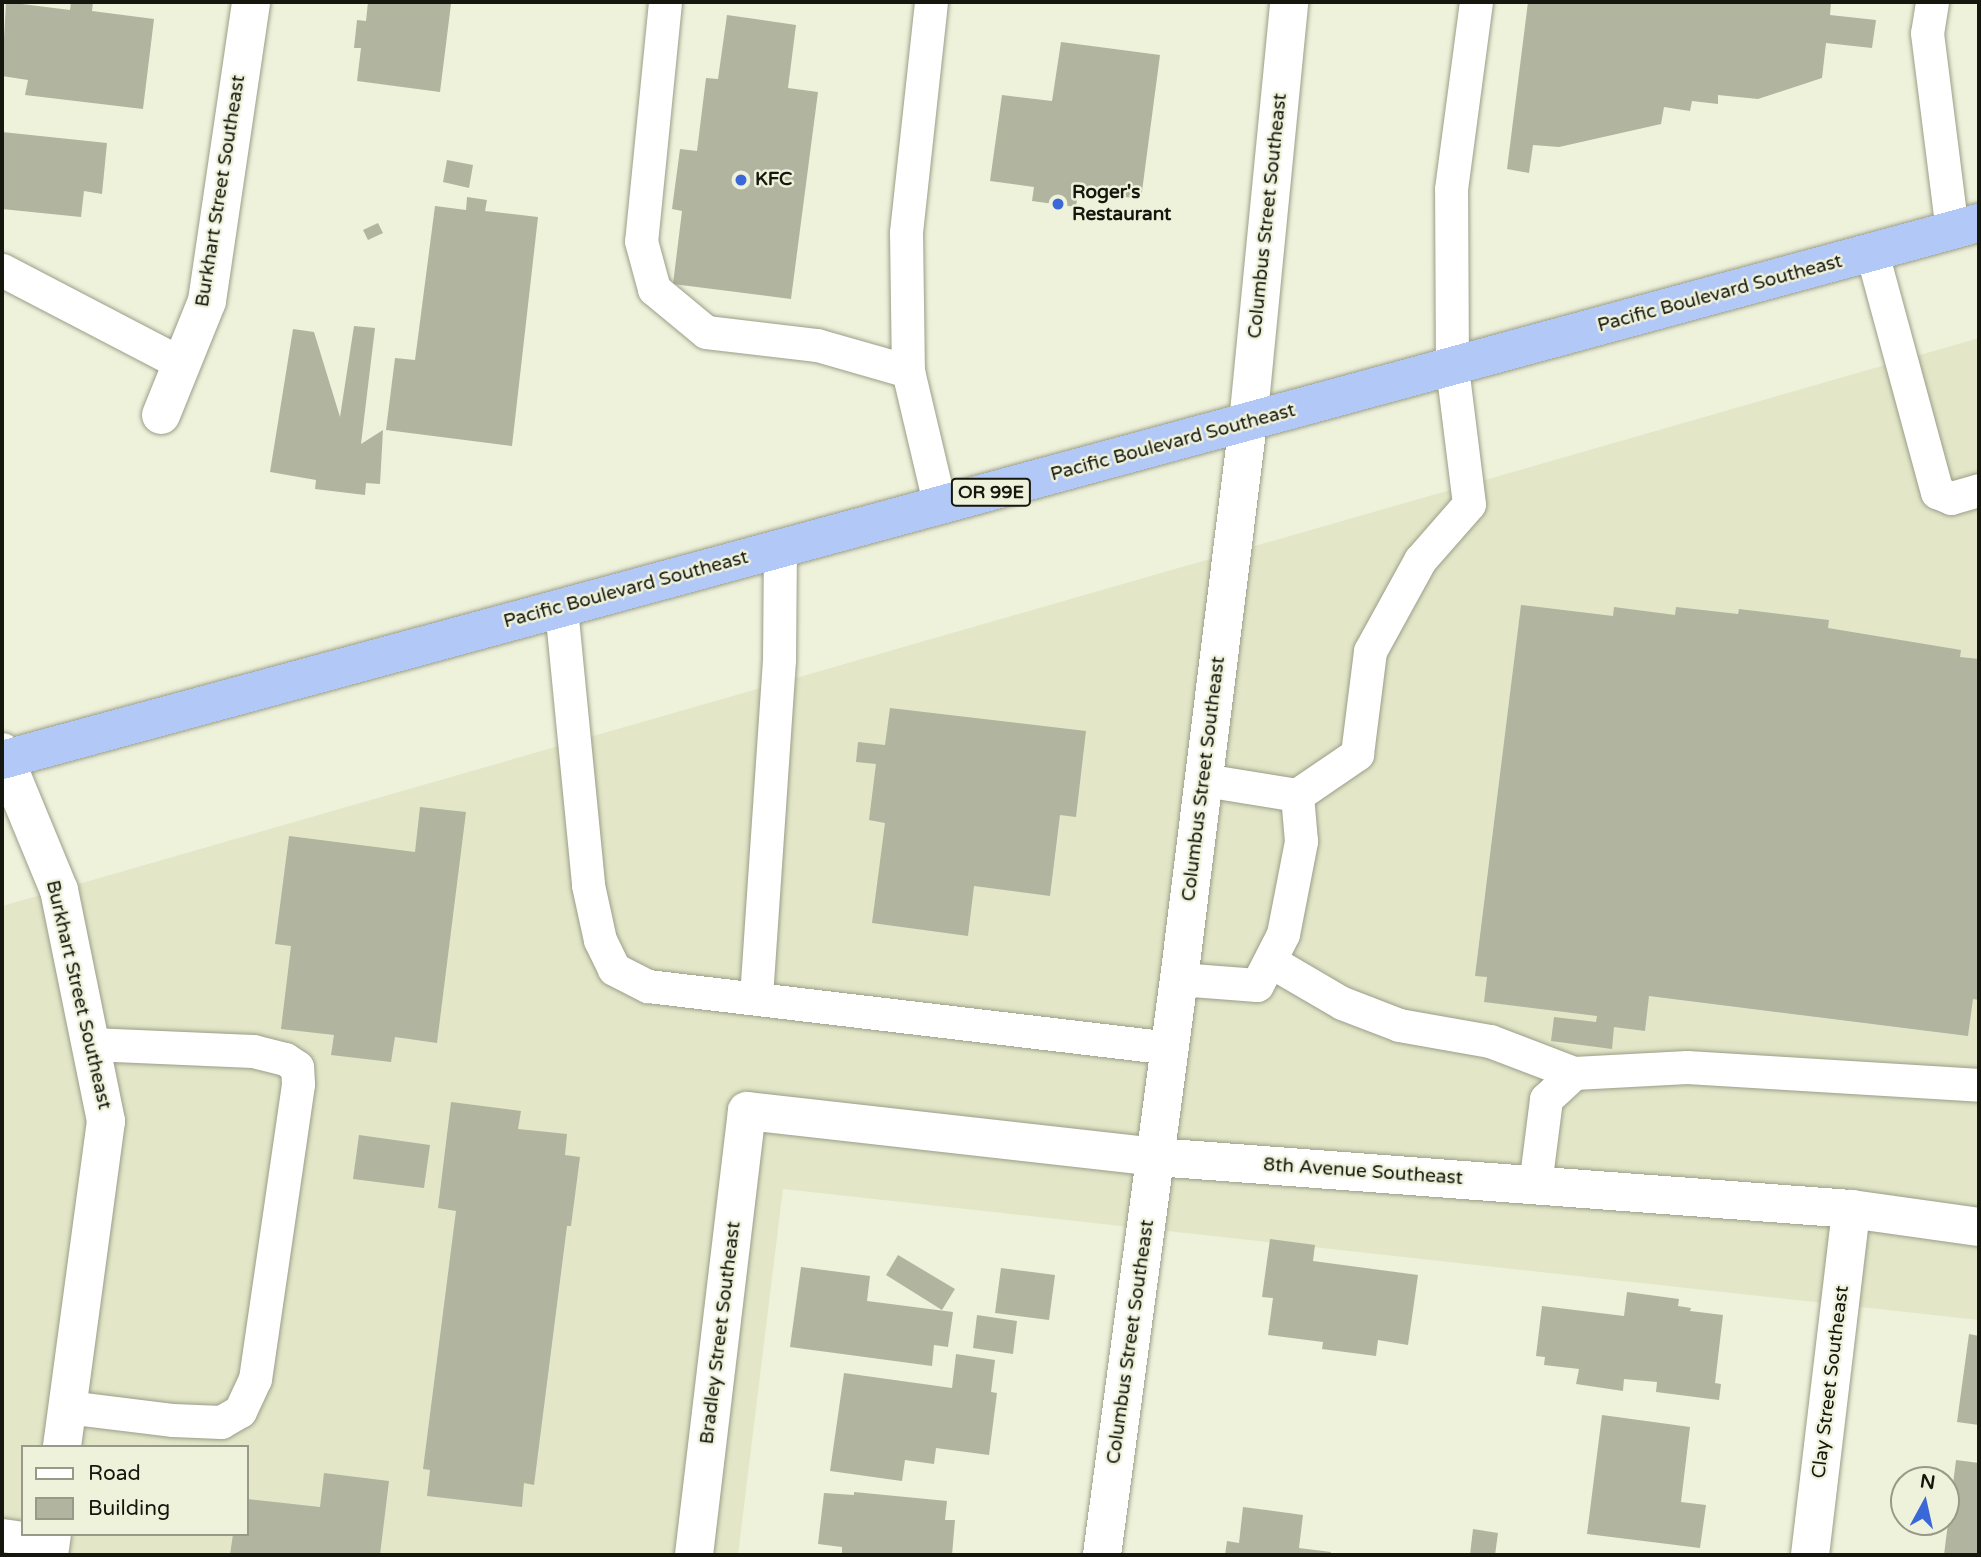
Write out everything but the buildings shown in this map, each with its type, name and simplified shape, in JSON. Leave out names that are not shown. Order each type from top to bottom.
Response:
[{"type":"highway","name":"Pacific Boulevard Southeast","points":[[3,757],[1248,423],[1965,227]]},
{"type":"street","name":"Burkhart Street Southeast","points":[[160,415],[207,301],[251,2]]},
{"type":"street","name":"Columbus Street Southeast","points":[[1102,1555],[1179,979],[1248,423],[1289,2]]},
{"type":"street","name":"Burkhart Street Southeast","points":[[3,757],[59,890],[106,1121],[62,1445]]},
{"type":"street","name":"8th Avenue Southeast","points":[[747,1111],[1156,1157],[1852,1209],[1979,1227]]},
{"type":"street","name":"Bradley Street Southeast","points":[[694,1555],[747,1111]]},
{"type":"street","name":"Clay Street Southeast","points":[[1810,1555],[1852,1209]]},
{"type":"lane","points":[[665,2],[641,241],[654,289],[706,332],[817,345],[908,371]]},
{"type":"lane","points":[[931,2],[906,232],[908,371],[940,506]]},
{"type":"lane","points":[[1204,780],[1297,795],[1357,754],[1370,651],[1420,560],[1469,503],[1452,367],[1451,189],[1476,2]]},
{"type":"lane","points":[[1932,2],[1927,33],[1965,227]]},
{"type":"lane","points":[[1872,253],[1937,492],[1951,498],[1979,490]]},
{"type":"lane","points":[[2,271],[181,363]]},
{"type":"lane","points":[[756,997],[779,660],[780,549]]},
{"type":"lane","points":[[561,608],[588,885],[600,940],[614,970],[649,986],[1170,1048]]},
{"type":"lane","points":[[1179,979],[1257,985],[1283,934],[1301,841],[1297,795]]},
{"type":"lane","points":[[1270,961],[1342,1003],[1399,1025],[1490,1041],[1574,1073],[1687,1067],[1979,1085]]},
{"type":"lane","points":[[67,1406],[173,1420],[221,1422],[240,1411],[255,1379],[298,1084],[297,1067],[285,1059],[253,1051],[90,1044]]},
{"type":"lane","points":[[1535,1185],[1546,1098],[1574,1073]]},
{"type":"lane","points":[[2,1535],[51,1544]]},
{"type":"shaded area","points":[[1979,338],[1979,1320],[783,1189],[738,1555],[2,1555],[2,906]]},
{"type":"place","name":"KFC","points":[[741,180]]},
{"type":"place","name":"Roger's Restaurant","points":[[1058,204]]}]
